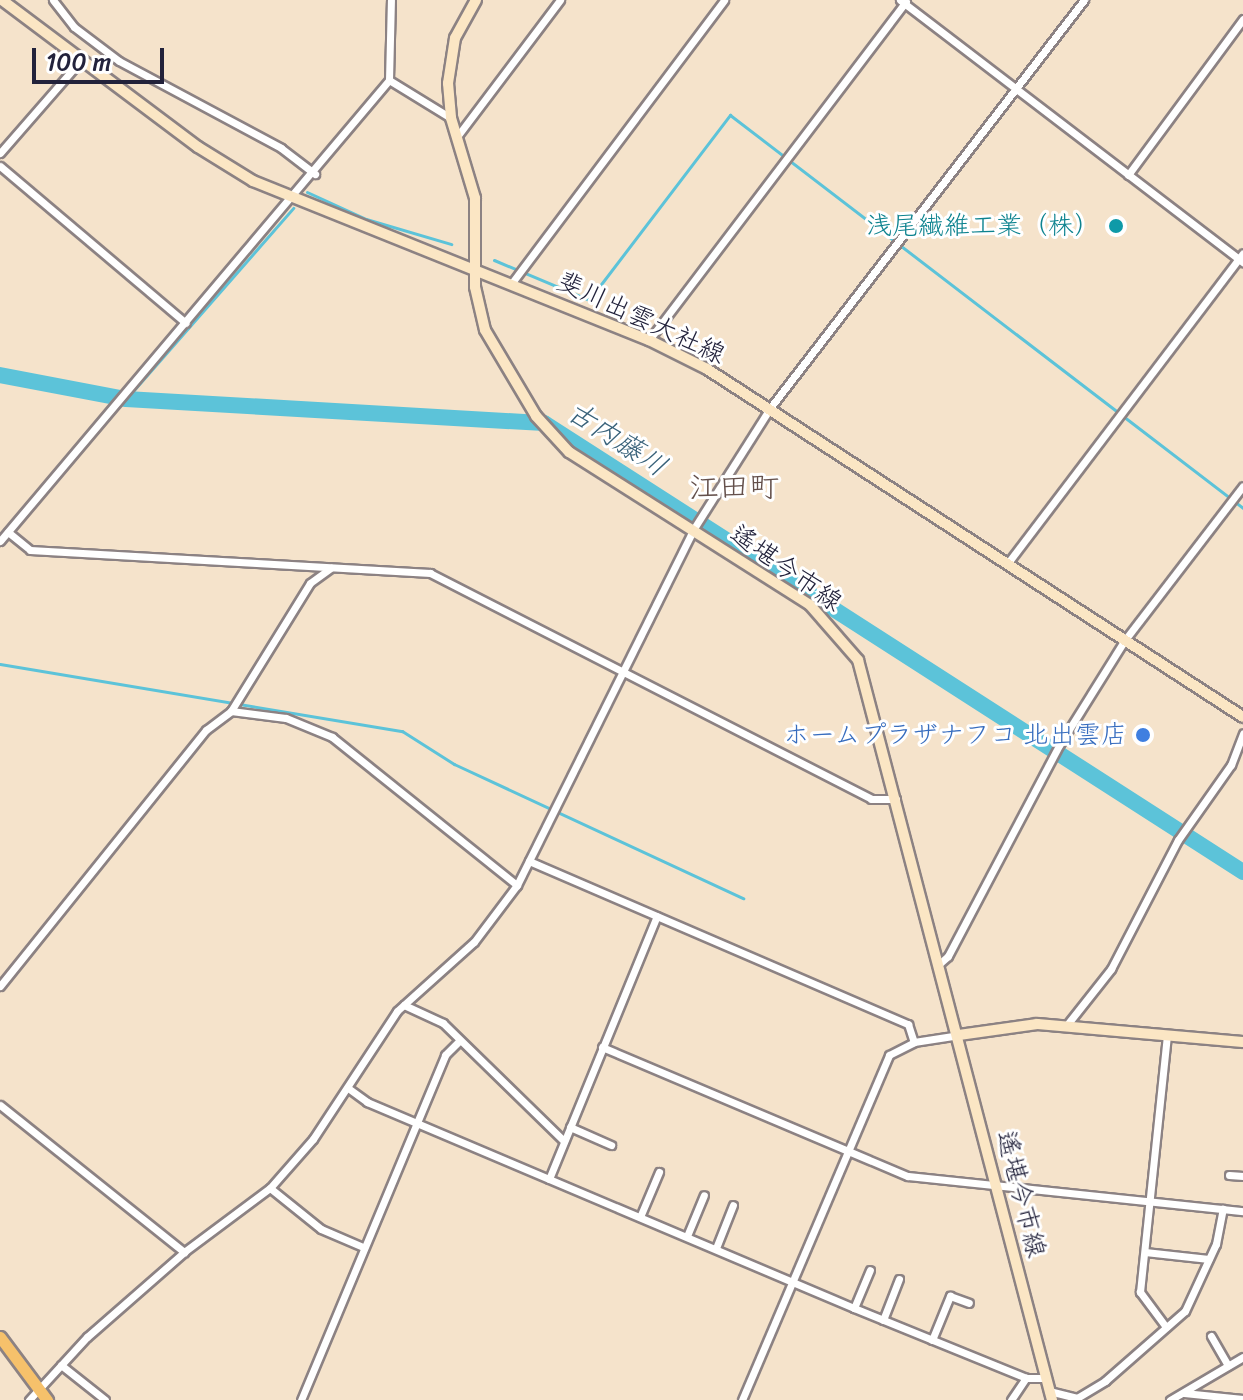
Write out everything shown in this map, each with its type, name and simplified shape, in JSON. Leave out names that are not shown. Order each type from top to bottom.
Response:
[{"type":"main road","name":"斐川出雲大社線","points":[[2,0],[198,147],[294,199],[649,340],[770,408],[1243,717]]},
{"type":"main road","name":"遙堪今市線","points":[[476,0],[455,38],[450,59],[451,118],[475,198],[474,268],[485,330],[536,416],[550,434],[587,467],[810,605],[846,640],[867,685],[1050,1395]]},
{"type":"main road","points":[[959,1035],[1002,1025],[1066,1026],[1243,1042]]},
{"type":"main road","points":[[0,1337],[47,1400]]},
{"type":"street","points":[[53,0],[74,27],[119,61],[281,148],[315,174]]},
{"type":"street","points":[[0,541],[123,393],[294,199],[389,80],[391,0]]},
{"type":"street","points":[[456,138],[560,0]]},
{"type":"street","points":[[511,284],[724,0]]},
{"type":"street","points":[[29,1400],[61,1365],[184,1252],[270,1188],[313,1139],[404,1005],[474,942],[517,885],[693,530],[770,408],[1084,0]]},
{"type":"street","points":[[649,340],[904,1],[1128,175],[1242,258],[1007,564]]},
{"type":"street","points":[[1128,175],[1243,19]]},
{"type":"street","points":[[0,153],[81,60]]},
{"type":"street","points":[[389,80],[451,118]]},
{"type":"street","points":[[0,166],[186,323]]},
{"type":"street","points":[[938,965],[948,956],[1060,744],[1124,641],[1243,486]]},
{"type":"street","points":[[8,532],[30,550],[430,573],[871,799],[896,799]]},
{"type":"street","points":[[0,986],[206,730],[231,711],[310,583],[331,568]]},
{"type":"street","points":[[231,711],[286,718],[332,737],[517,885]]},
{"type":"street","points":[[1066,1026],[1111,969],[1178,840],[1231,765],[1243,733]]},
{"type":"street","points":[[529,861],[908,1024],[914,1042]]},
{"type":"street","points":[[549,1179],[657,916]]},
{"type":"street","points":[[404,1005],[443,1023],[564,1141]]},
{"type":"street","points":[[742,1400],[889,1055],[914,1042],[959,1035]]},
{"type":"street","points":[[1166,1327],[1140,1292],[1167,1035]]},
{"type":"street","points":[[301,1400],[445,1055],[460,1040]]},
{"type":"street","points":[[602,1047],[908,1176],[1243,1211]]},
{"type":"street","points":[[348,1088],[417,1123],[854,1308],[1026,1378],[1046,1378]]},
{"type":"street","points":[[0,1105],[184,1252]]},
{"type":"street","points":[[570,1127],[611,1145]]},
{"type":"street","points":[[640,1217],[659,1172]]},
{"type":"street","points":[[1229,1175],[1243,1176]]},
{"type":"street","points":[[270,1188],[321,1229],[363,1247]]},
{"type":"street","points":[[687,1236],[704,1195]]},
{"type":"street","points":[[716,1248],[733,1205]]},
{"type":"street","points":[[1050,1395],[1077,1398],[1105,1381],[1185,1311],[1209,1259],[1223,1209]]},
{"type":"street","points":[[1145,1252],[1209,1259]]},
{"type":"street","points":[[854,1308],[870,1270]]},
{"type":"street","points":[[883,1320],[899,1279]]},
{"type":"street","points":[[932,1340],[950,1296],[969,1303]]},
{"type":"street","points":[[1211,1336],[1228,1366]]},
{"type":"street","points":[[1170,1400],[1243,1357]]},
{"type":"street","points":[[61,1365],[105,1400]]},
{"type":"street","points":[[1011,1400],[1026,1378]]},
{"type":"street","points":[[1181,1393],[1243,1399]]},
{"type":"waterway","points":[[494,260],[589,300],[730,115],[1243,508]]},
{"type":"waterway","points":[[307,192],[366,219],[451,244]]},
{"type":"waterway","points":[[126,399],[293,208]]},
{"type":"waterway","name":"古内藤川","points":[[0,375],[126,399],[544,423],[1243,872]]},
{"type":"waterway","points":[[0,664],[402,731],[454,764],[743,898]]},
{"type":"place","name":"浅尾繊維工業（株）","points":[[1116,226]]},
{"type":"place","name":"ホームプラザナフコ 北出雲店","points":[[1143,735]]},
{"type":"district","name":"江田町","points":[[734,487]]}]
